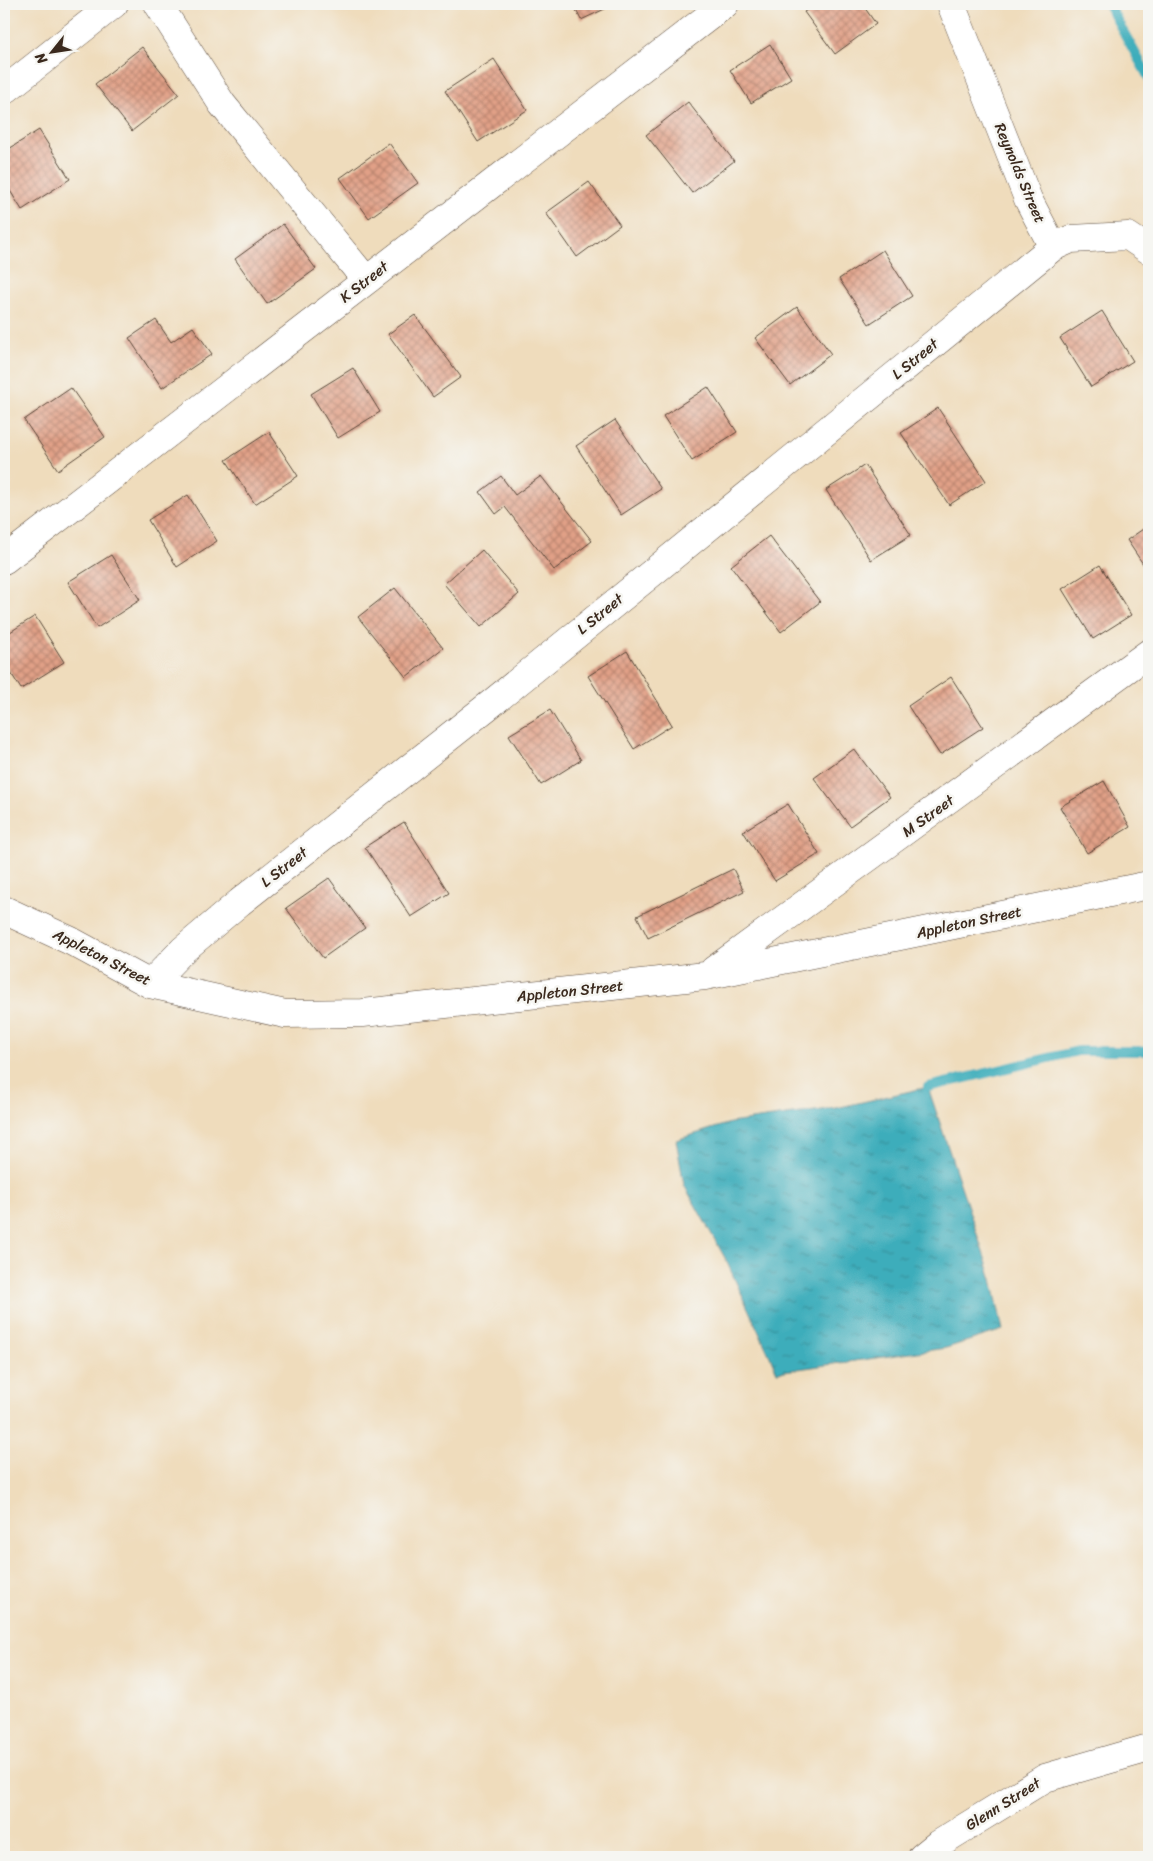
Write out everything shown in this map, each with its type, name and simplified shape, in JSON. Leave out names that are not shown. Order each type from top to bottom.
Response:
[{"type":"street","points":[[4,91],[114,4]]},
{"type":"street","points":[[158,4],[222,104],[366,280]]},
{"type":"street","name":"K Street","points":[[4,560],[725,4]]},
{"type":"street","name":"Reynolds Street","points":[[951,4],[1028,199],[1053,247]]},
{"type":"street","points":[[1053,247],[1071,239],[1128,236],[1149,250]]},
{"type":"street","name":"L Street","points":[[150,984],[183,950],[240,902],[492,702],[1053,247]]},
{"type":"street","name":"M Street","points":[[705,976],[1149,653]]},
{"type":"street","name":"Appleton Street","points":[[4,910],[71,941],[150,984],[285,1014],[364,1013],[705,976],[1149,885]]},
{"type":"street","name":"Glenn Street","points":[[922,1857],[938,1844],[1045,1778],[1149,1748]]},
{"type":"water","points":[[928,1087],[992,1279],[1003,1330],[946,1348],[777,1372],[725,1258],[684,1185],[676,1140],[730,1123],[836,1108]]},
{"type":"building","points":[[573,4],[607,4],[609,7],[581,20]]},
{"type":"building","points":[[816,4],[862,4],[876,24],[835,54],[804,12]]},
{"type":"building","points":[[770,44],[791,78],[751,103],[730,70]]},
{"type":"building","points":[[142,47],[179,94],[132,131],[95,84]]},
{"type":"building","points":[[494,59],[527,110],[478,142],[445,91]]},
{"type":"building","points":[[688,102],[734,161],[692,193],[646,135]]},
{"type":"building","points":[[39,130],[70,179],[22,210],[4,181],[4,152]]},
{"type":"building","points":[[389,143],[418,183],[369,218],[340,178]]},
{"type":"building","points":[[589,182],[620,225],[577,257],[546,213]]},
{"type":"building","points":[[283,224],[316,269],[267,304],[235,259]]},
{"type":"building","points":[[883,250],[912,296],[869,324],[839,279]]},
{"type":"building","points":[[797,307],[831,354],[790,385],[755,338]]},
{"type":"building","points":[[1102,311],[1133,361],[1091,387],[1060,338]]},
{"type":"building","points":[[415,315],[461,377],[433,397],[388,334]]},
{"type":"building","points":[[156,320],[171,342],[193,327],[212,354],[162,388],[129,338]]},
{"type":"building","points":[[353,368],[380,412],[338,438],[311,394]]},
{"type":"building","points":[[708,387],[737,432],[692,461],[663,416]]},
{"type":"building","points":[[71,388],[105,437],[58,470],[24,420]]},
{"type":"building","points":[[938,408],[986,481],[949,505],[901,433]]},
{"type":"building","points":[[615,420],[661,489],[621,515],[576,446]]},
{"type":"building","points":[[269,432],[298,476],[255,504],[226,460]]},
{"type":"building","points":[[865,465],[911,535],[871,560],[826,490]]},
{"type":"building","points":[[501,476],[515,495],[541,476],[592,541],[554,570],[505,507],[496,514],[480,492]]},
{"type":"building","points":[[188,495],[217,541],[177,567],[148,520]]},
{"type":"building","points":[[1149,525],[1149,573],[1127,540]]},
{"type":"building","points":[[769,536],[820,602],[781,632],[731,566]]},
{"type":"building","points":[[482,550],[519,594],[481,627],[444,584]]},
{"type":"building","points":[[111,555],[140,600],[97,628],[68,582]]},
{"type":"building","points":[[1100,565],[1131,615],[1093,639],[1062,589]]},
{"type":"building","points":[[395,588],[443,648],[406,677],[358,617]]},
{"type":"building","points":[[35,616],[64,662],[21,689],[4,662],[4,636]]},
{"type":"building","points":[[627,651],[672,725],[634,749],[588,676]]},
{"type":"building","points":[[951,677],[983,727],[940,755],[908,706]]},
{"type":"building","points":[[550,710],[581,760],[541,785],[509,735]]},
{"type":"building","points":[[854,749],[890,797],[850,826],[814,778]]},
{"type":"building","points":[[1104,781],[1130,827],[1087,853],[1060,807]]},
{"type":"building","points":[[788,804],[819,854],[775,881],[743,831]]},
{"type":"building","points":[[404,822],[449,893],[411,917],[365,847]]},
{"type":"building","points":[[733,869],[744,891],[648,938],[637,916]]},
{"type":"building","points":[[329,878],[365,928],[323,958],[286,908]]},
{"type":"waterway","points":[[1108,4],[1149,78]]},
{"type":"waterway","points":[[928,1087],[1078,1051],[1149,1051]]}]
